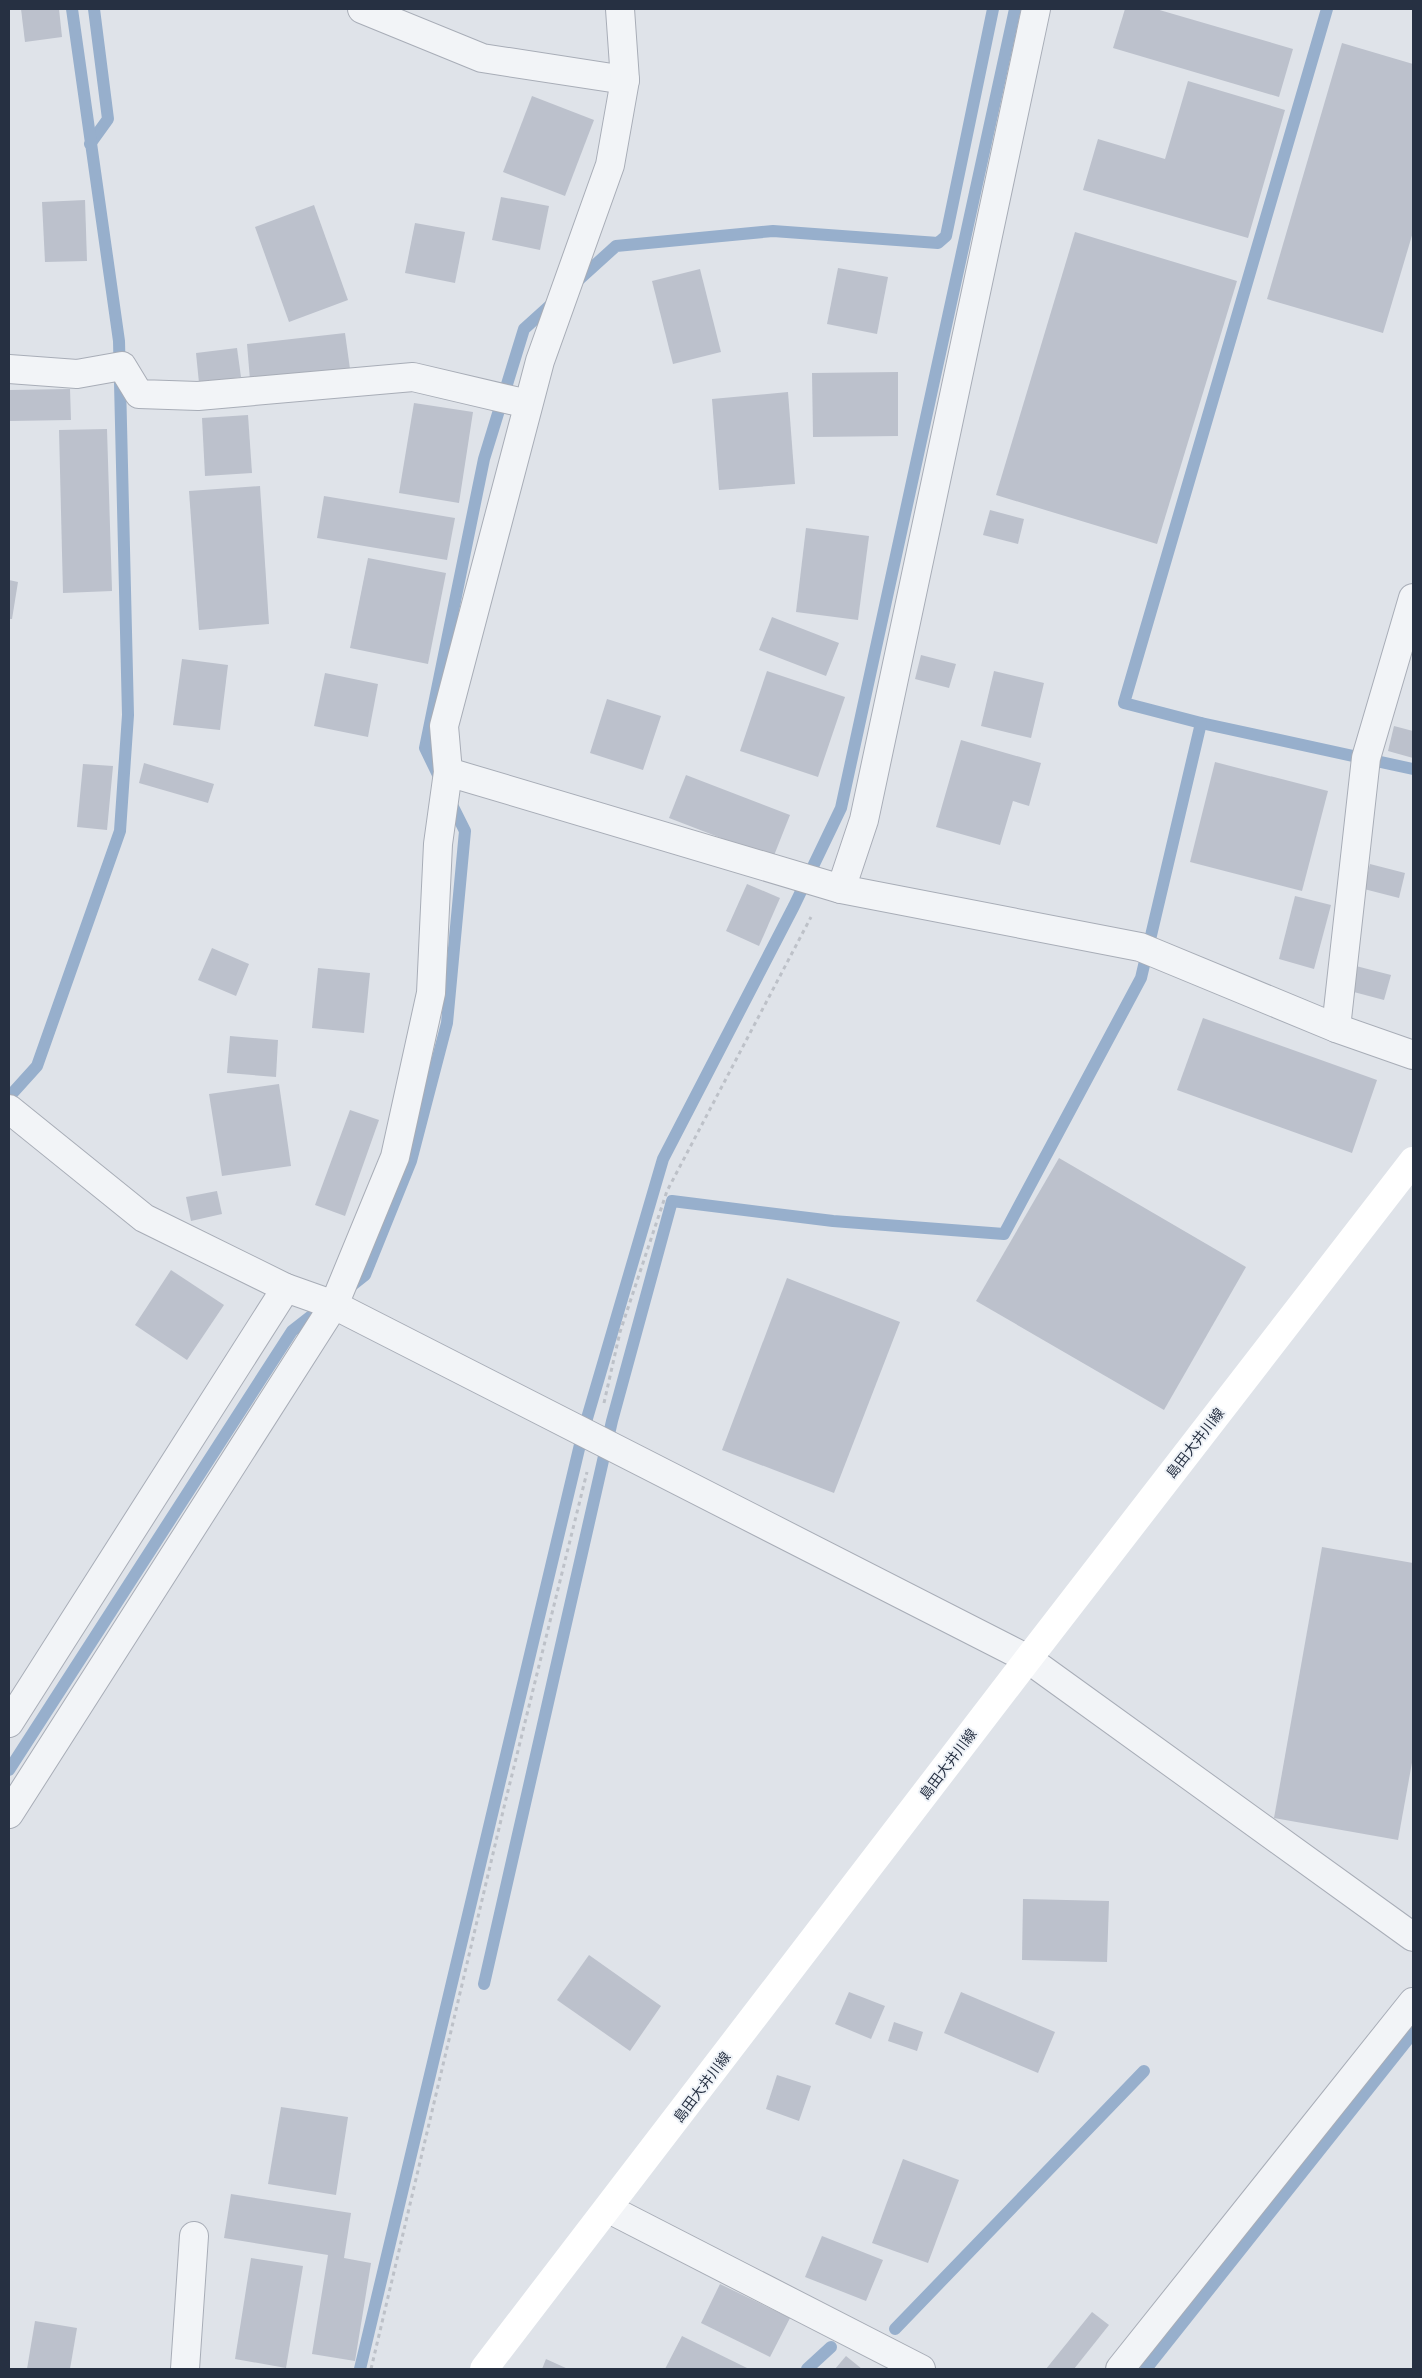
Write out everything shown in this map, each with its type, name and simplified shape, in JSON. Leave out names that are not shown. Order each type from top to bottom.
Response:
[{"type":"main road","name":"島田大井川線","points":[[484,2369],[609,2209],[1028,1659],[1413,1161]]},
{"type":"street","points":[[362,9],[482,58],[625,80]]},
{"type":"street","points":[[9,1814],[334,1305],[395,1157],[431,993],[438,844],[448,772],[444,726],[540,361],[610,165],[625,80],[620,9]]},
{"type":"street","points":[[834,887],[864,820],[1036,9]]},
{"type":"street","points":[[9,369],[77,374],[122,366],[139,394],[198,396],[413,377],[528,404]]},
{"type":"street","points":[[1336,1028],[1366,758],[1413,598]]},
{"type":"street","points":[[448,772],[834,887],[1140,947],[1336,1028],[1413,1055]]},
{"type":"street","points":[[9,1110],[144,1218],[286,1288],[334,1305],[1028,1659],[1413,1937]]},
{"type":"street","points":[[9,1723],[286,1288]]},
{"type":"street","points":[[1120,2369],[1413,2002]]},
{"type":"street","points":[[609,2209],[921,2369]]},
{"type":"street","points":[[185,2369],[194,2236]]},
{"type":"path","points":[[372,2369],[503,1813],[596,1438],[620,1332],[667,1191],[834,887]]},
{"type":"building","points":[[21,9],[59,9],[62,37],[25,42]]},
{"type":"building","points":[[1125,9],[1156,9],[1293,49],[1279,97],[1113,48]]},
{"type":"building","points":[[1342,43],[1413,64],[1413,232],[1383,333],[1267,299]]},
{"type":"building","points":[[1188,81],[1285,110],[1248,238],[1083,190],[1098,139],[1165,159]]},
{"type":"building","points":[[532,96],[594,120],[565,196],[503,172]]},
{"type":"building","points":[[501,197],[549,206],[540,250],[492,240]]},
{"type":"building","points":[[85,200],[87,261],[45,262],[42,202]]},
{"type":"building","points":[[314,205],[348,300],[289,322],[255,227]]},
{"type":"building","points":[[415,223],[465,232],[455,283],[405,273]]},
{"type":"building","points":[[1075,232],[1237,281],[1157,544],[996,495]]},
{"type":"building","points":[[838,268],[888,277],[877,334],[827,324]]},
{"type":"building","points":[[700,269],[721,352],[673,364],[652,281]]},
{"type":"building","points":[[345,333],[350,369],[250,380],[247,344]]},
{"type":"building","points":[[237,348],[241,377],[199,383],[196,353]]},
{"type":"building","points":[[898,372],[898,436],[813,437],[812,373]]},
{"type":"building","points":[[70,389],[71,420],[9,421],[9,390]]},
{"type":"building","points":[[788,392],[795,484],[719,490],[712,399]]},
{"type":"building","points":[[414,403],[473,412],[459,503],[399,493]]},
{"type":"building","points":[[248,415],[252,473],[205,476],[202,418]]},
{"type":"building","points":[[107,429],[112,591],[63,593],[59,430]]},
{"type":"building","points":[[260,486],[269,624],[199,630],[189,491]]},
{"type":"building","points":[[324,496],[455,518],[447,560],[317,538]]},
{"type":"building","points":[[990,510],[1024,519],[1018,544],[983,535]]},
{"type":"building","points":[[806,528],[869,536],[858,620],[796,612]]},
{"type":"building","points":[[368,558],[446,573],[428,664],[350,648]]},
{"type":"building","points":[[9,580],[18,582],[12,619],[9,619]]},
{"type":"building","points":[[772,617],[839,643],[826,676],[759,650]]},
{"type":"building","points":[[921,655],[956,664],[949,688],[915,679]]},
{"type":"building","points":[[182,659],[228,665],[220,730],[173,725]]},
{"type":"building","points":[[767,671],[845,697],[818,777],[740,751]]},
{"type":"building","points":[[994,671],[1044,683],[1031,738],[981,726]]},
{"type":"building","points":[[325,673],[378,684],[368,737],[314,726]]},
{"type":"building","points":[[607,699],[661,716],[643,770],[590,753]]},
{"type":"building","points":[[1394,726],[1413,731],[1413,758],[1388,751]]},
{"type":"building","points":[[961,740],[1041,763],[1029,806],[1013,801],[1000,845],[936,827]]},
{"type":"building","points":[[1215,762],[1328,791],[1302,891],[1190,862]]},
{"type":"building","points":[[144,763],[214,784],[208,803],[139,783]]},
{"type":"building","points":[[83,764],[113,766],[107,830],[77,827]]},
{"type":"building","points":[[686,775],[790,815],[773,858],[669,818]]},
{"type":"building","points":[[1370,864],[1405,873],[1399,898],[1364,889]]},
{"type":"building","points":[[747,884],[780,898],[759,946],[726,931]]},
{"type":"building","points":[[1295,896],[1331,905],[1314,969],[1279,959]]},
{"type":"building","points":[[212,948],[249,964],[236,996],[198,980]]},
{"type":"building","points":[[1356,966],[1391,975],[1384,1000],[1350,991]]},
{"type":"building","points":[[318,968],[370,973],[364,1033],[312,1028]]},
{"type":"building","points":[[1203,1018],[1377,1080],[1352,1153],[1177,1090]]},
{"type":"building","points":[[230,1036],[278,1040],[276,1077],[227,1073]]},
{"type":"building","points":[[279,1084],[291,1166],[222,1176],[209,1094]]},
{"type":"building","points":[[350,1110],[379,1120],[345,1216],[315,1205]]},
{"type":"building","points":[[1059,1158],[1246,1267],[1164,1410],[976,1301]]},
{"type":"building","points":[[217,1191],[222,1214],[191,1221],[186,1197]]},
{"type":"building","points":[[171,1270],[224,1305],[187,1360],[135,1325]]},
{"type":"building","points":[[787,1278],[900,1322],[834,1493],[722,1450]]},
{"type":"building","points":[[1322,1547],[1413,1563],[1413,1757],[1398,1840],[1274,1818]]},
{"type":"building","points":[[1023,1899],[1109,1901],[1107,1962],[1022,1960]]},
{"type":"building","points":[[589,1955],[661,2006],[630,2051],[557,2000]]},
{"type":"building","points":[[849,1992],[885,2006],[871,2039],[835,2024]]},
{"type":"building","points":[[961,1992],[1055,2032],[1038,2073],[944,2033]]},
{"type":"building","points":[[894,2022],[923,2032],[917,2051],[888,2041]]},
{"type":"building","points":[[777,2075],[811,2086],[799,2121],[766,2109]]},
{"type":"building","points":[[281,2107],[348,2117],[336,2195],[268,2184]]},
{"type":"building","points":[[903,2159],[959,2180],[928,2263],[872,2243]]},
{"type":"building","points":[[231,2194],[351,2213],[344,2258],[371,2263],[355,2361],[312,2354],[328,2255],[224,2238]]},
{"type":"building","points":[[822,2236],[883,2260],[866,2301],[805,2277]]},
{"type":"building","points":[[251,2258],[303,2266],[286,2368],[235,2359]]},
{"type":"building","points":[[720,2284],[790,2318],[770,2357],[701,2323]]},
{"type":"building","points":[[1092,2312],[1109,2325],[1074,2369],[1046,2369]]},
{"type":"building","points":[[35,2321],[77,2328],[70,2369],[27,2369]]},
{"type":"building","points":[[682,2336],[749,2369],[665,2369]]},
{"type":"building","points":[[846,2356],[862,2369],[835,2369]]},
{"type":"building","points":[[546,2359],[568,2369],[542,2369]]},
{"type":"waterway","points":[[9,1097],[37,1066],[120,831],[128,715],[119,341],[72,9]]},
{"type":"waterway","points":[[90,144],[108,119],[94,9]]},
{"type":"waterway","points":[[574,284],[616,246],[773,231],[938,243],[946,236],[993,9]]},
{"type":"waterway","points":[[360,2369],[583,1432],[663,1159],[794,906],[841,808],[1015,9]]},
{"type":"waterway","points":[[1327,9],[1124,703],[1201,723],[1413,769]]},
{"type":"waterway","points":[[441,781],[425,748],[484,459],[524,329],[555,301]]},
{"type":"waterway","points":[[484,1984],[612,1421],[672,1201],[833,1221],[1004,1234],[1141,978],[1201,723]]},
{"type":"waterway","points":[[346,1290],[365,1275],[411,1161],[447,1023],[465,831],[449,799]]},
{"type":"waterway","points":[[9,1770],[292,1331],[324,1306]]},
{"type":"waterway","points":[[1146,2369],[1413,2033]]},
{"type":"waterway","points":[[895,2329],[1144,2071]]},
{"type":"waterway","points":[[807,2369],[831,2347]]}]
